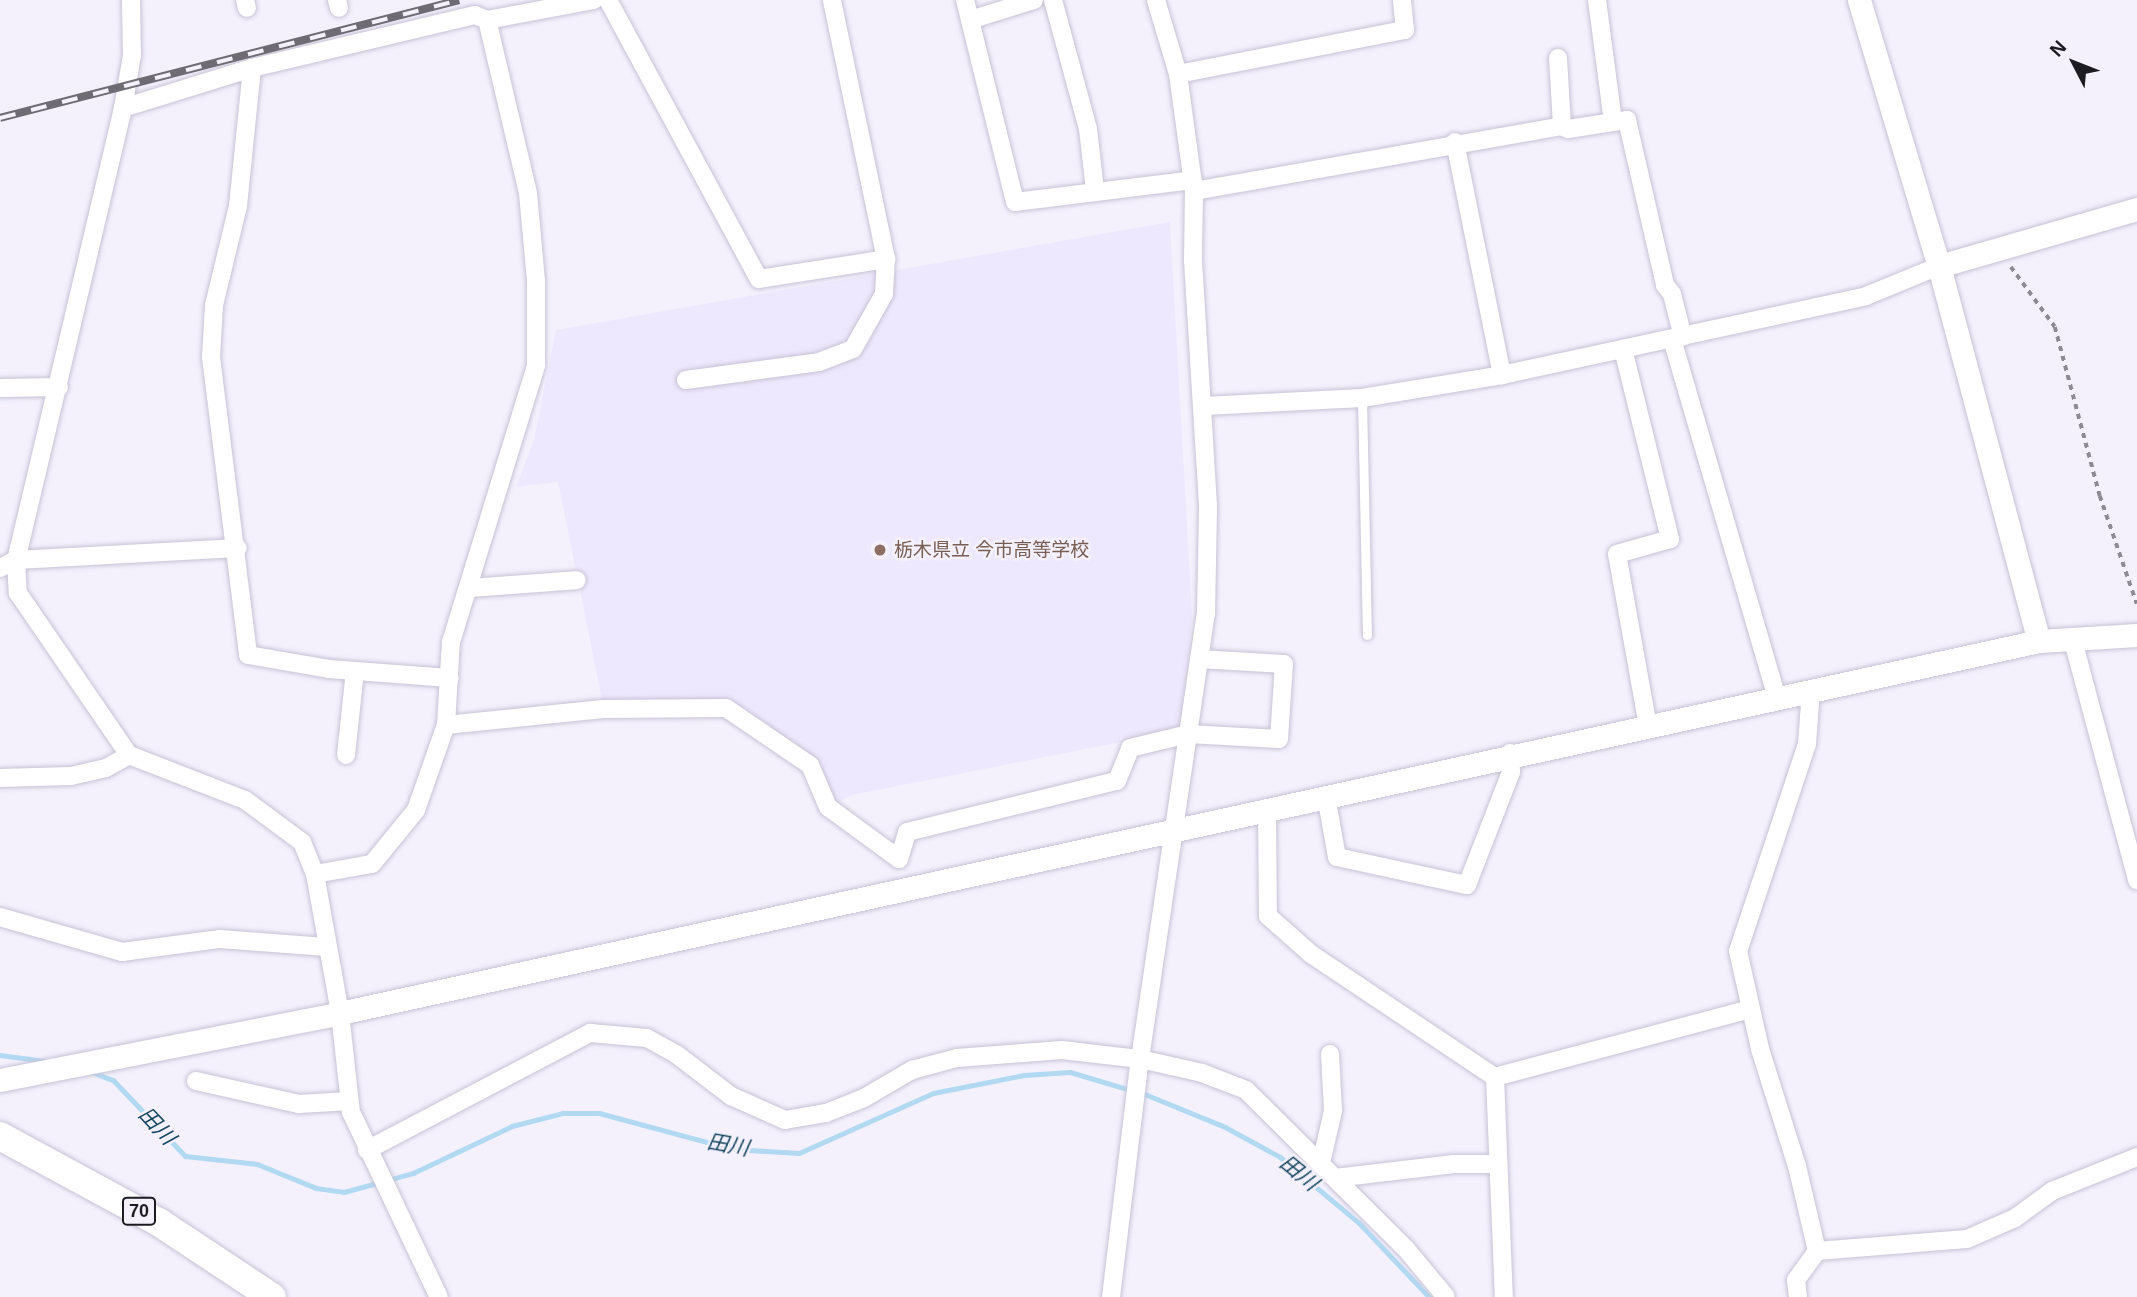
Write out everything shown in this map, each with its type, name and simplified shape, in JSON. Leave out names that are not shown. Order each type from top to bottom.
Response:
[{"type":"main road","name":"70","points":[[0,1136],[160,1223],[272,1297]]},
{"type":"street","points":[[131,0],[132,55],[122,108],[59,387],[8,564],[18,593],[130,755],[245,800],[302,842],[315,874],[340,1013],[349,1101],[367,1150],[439,1297]]},
{"type":"street","points":[[122,108],[252,68],[475,15],[487,20],[594,0]]},
{"type":"street","points":[[608,0],[759,279],[886,259]]},
{"type":"street","points":[[686,380],[819,362],[852,349],[884,295],[886,259],[832,0]]},
{"type":"street","points":[[965,0],[1015,202],[1095,190],[1193,185],[1455,142],[1562,126],[1569,129],[1627,120],[1665,285],[1672,294],[1678,338],[1777,698]]},
{"type":"street","points":[[970,20],[1034,0]]},
{"type":"street","points":[[1053,0],[1088,129],[1095,190]]},
{"type":"street","points":[[1111,1297],[1140,1059],[1206,614],[1204,405],[1193,260],[1193,185],[1178,74],[1156,0]]},
{"type":"street","points":[[1178,74],[1405,30],[1402,0]]},
{"type":"street","points":[[1597,0],[1613,121]]},
{"type":"street","points":[[1859,0],[1939,266],[2039,640]]},
{"type":"street","points":[[315,874],[372,864],[389,849],[416,810],[446,725],[451,642],[536,365],[536,281],[528,193],[487,20]]},
{"type":"street","points":[[1558,58],[1562,126]]},
{"type":"street","points":[[252,68],[238,206],[214,305],[211,357],[238,548],[248,655],[355,671],[450,678]]},
{"type":"street","points":[[1455,142],[1502,375]]},
{"type":"street","points":[[1204,405],[1362,398],[1502,375],[1866,296],[1939,266],[2137,209]]},
{"type":"street","points":[[1623,349],[1670,539],[1617,554],[1648,726]]},
{"type":"street","points":[[0,388],[59,387]]},
{"type":"street","points":[[8,564],[238,548]]},
{"type":"street","points":[[469,588],[577,580]]},
{"type":"street","points":[[0,1080],[340,1013],[1510,753],[1648,726],[2039,640],[2137,635]]},
{"type":"street","points":[[2072,637],[2137,880]]},
{"type":"street","points":[[446,725],[603,709],[726,708],[810,765],[828,807],[900,859],[907,832],[1117,781],[1130,748],[1188,734],[1279,739],[1284,664],[1199,659]]},
{"type":"street","points":[[346,755],[355,671]]},
{"type":"street","points":[[1811,690],[1807,744],[1738,951],[1750,1009],[1817,1251]]},
{"type":"street","points":[[1326,796],[1337,857],[1467,885],[1511,772],[1510,753]]},
{"type":"street","points":[[0,778],[71,776],[106,768],[130,755]]},
{"type":"street","points":[[1267,808],[1268,916],[1311,954],[1495,1077],[1750,1009]]},
{"type":"street","points":[[0,917],[122,952],[210,939],[326,947]]},
{"type":"street","points":[[367,1150],[590,1033],[647,1038],[676,1054],[731,1096],[785,1120],[826,1113],[864,1098],[912,1070],[957,1058],[1062,1050],[1140,1059],[1202,1073],[1246,1090],[1321,1163],[1446,1297]]},
{"type":"street","points":[[1321,1163],[1333,1111],[1330,1054]]},
{"type":"street","points":[[1495,1077],[1504,1297]]},
{"type":"street","points":[[196,1081],[299,1104],[349,1101]]},
{"type":"street","points":[[1798,1297],[1796,1280],[1817,1251],[1967,1239],[2015,1218],[2052,1191],[2137,1157]]},
{"type":"street","points":[[1335,1178],[1497,1164]]},
{"type":"lane","points":[[1362,398],[1367,635]]},
{"type":"path","points":[[1998,248],[2055,327],[2100,496],[2137,604]]},
{"type":"shaded area","name":"栃木県立 今市高等学校","points":[[1170,222],[1192,614],[1182,730],[852,795],[830,806],[817,770],[727,705],[603,705],[558,482],[516,487],[534,440],[556,330]]},
{"type":"waterway","name":"田川","points":[[0,1055],[45,1061]]},
{"type":"waterway","name":"田川","points":[[89,1071],[113,1080],[185,1156],[257,1164],[316,1188],[344,1192],[413,1173],[512,1126],[563,1113],[599,1113],[732,1149],[799,1153],[933,1093],[1024,1075],[1070,1072],[1147,1095],[1225,1127],[1280,1157],[1359,1223],[1429,1297]]},
{"type":"railway","points":[[0,118],[459,0]]},
{"type":"place","name":"栃木県立 今市高等学校","points":[[880,550]]}]
